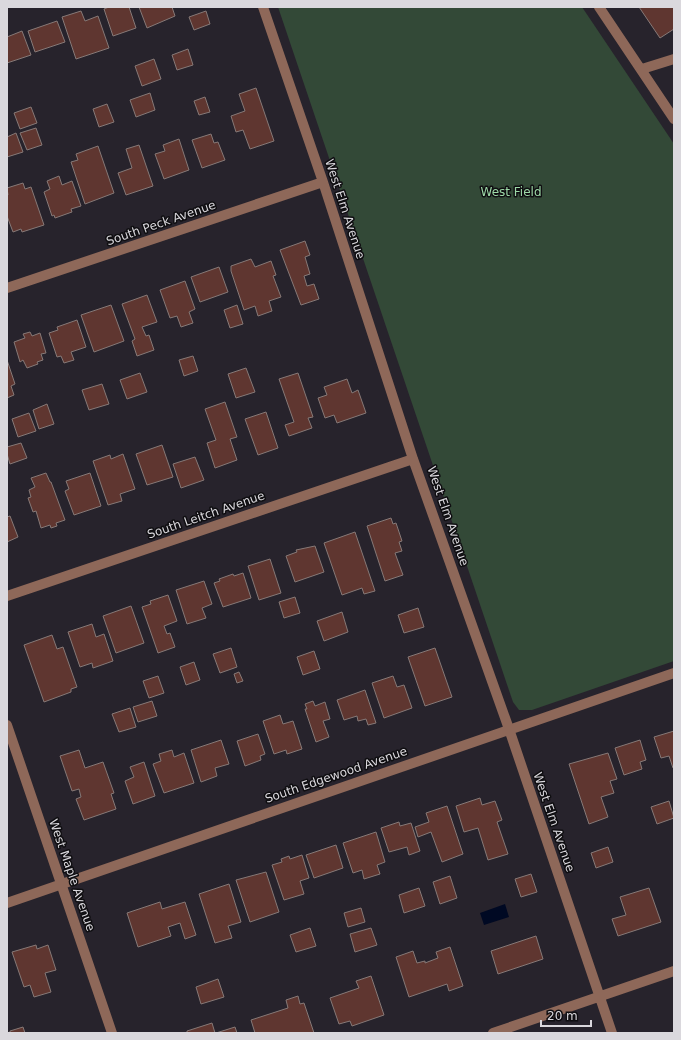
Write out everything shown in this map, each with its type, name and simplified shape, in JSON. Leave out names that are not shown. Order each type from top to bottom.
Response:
[{"type":"street","name":"West Elm Avenue","points":[[263,7],[323,182],[413,459],[509,728],[612,1033]]},
{"type":"street","points":[[599,7],[642,69],[674,119]]},
{"type":"street","points":[[642,69],[674,59]]},
{"type":"street","name":"South Peck Avenue","points":[[7,288],[323,182]]},
{"type":"street","name":"South Leitch Avenue","points":[[7,596],[413,459]]},
{"type":"street","name":"South Edgewood Avenue","points":[[7,904],[509,728],[674,672]]},
{"type":"street","name":"West Maple Avenue","points":[[7,725],[112,1033]]},
{"type":"street","points":[[493,1033],[674,971]]},
{"type":"green space","name":"West Field","points":[[278,7],[582,7],[674,144],[674,661],[532,710],[519,710],[513,702]]},
{"type":"water","points":[[505,904],[509,917],[484,925],[480,913]]},
{"type":"building","points":[[109,7],[129,7],[136,28],[113,36],[104,9]]},
{"type":"building","points":[[139,7],[172,7],[175,16],[147,28]]},
{"type":"building","points":[[639,7],[674,7],[674,29],[660,38]]},
{"type":"building","points":[[81,11],[85,21],[98,16],[109,48],[76,59],[62,17]]},
{"type":"building","points":[[206,11],[210,24],[194,30],[189,17]]},
{"type":"building","points":[[57,21],[65,42],[35,52],[28,31]]},
{"type":"building","points":[[22,31],[31,55],[7,63],[7,37]]},
{"type":"building","points":[[188,49],[193,65],[177,70],[172,55]]},
{"type":"building","points":[[154,59],[161,79],[142,86],[135,66]]},
{"type":"building","points":[[256,88],[274,141],[250,149],[243,130],[236,132],[231,116],[245,111],[239,94]]},
{"type":"building","points":[[150,93],[155,110],[136,117],[130,100]]},
{"type":"building","points":[[205,97],[210,112],[199,115],[194,101]]},
{"type":"building","points":[[107,104],[114,122],[99,127],[93,109]]},
{"type":"building","points":[[31,107],[37,123],[20,129],[14,113]]},
{"type":"building","points":[[36,128],[42,145],[27,150],[20,133]]},
{"type":"building","points":[[16,133],[23,152],[7,157],[7,137]]},
{"type":"building","points":[[211,134],[214,143],[218,142],[225,160],[202,168],[192,140]]},
{"type":"building","points":[[179,139],[189,170],[164,179],[155,154],[165,151],[163,145]]},
{"type":"building","points":[[139,145],[153,186],[126,195],[118,173],[132,168],[126,149]]},
{"type":"building","points":[[98,146],[114,193],[85,204],[71,162],[78,160],[76,154]]},
{"type":"building","points":[[59,176],[62,185],[72,181],[81,206],[71,209],[72,212],[55,218],[54,215],[52,216],[44,192],[50,189],[47,181]]},
{"type":"building","points":[[23,183],[25,189],[31,187],[44,225],[22,232],[21,229],[13,232],[7,216],[7,188]]},
{"type":"building","points":[[305,241],[310,255],[305,257],[310,274],[304,276],[307,286],[314,284],[319,299],[301,305],[280,250]]},
{"type":"building","points":[[251,259],[255,267],[271,261],[276,275],[273,276],[281,297],[269,301],[272,311],[258,316],[255,306],[244,310],[231,271],[231,266]]},
{"type":"building","points":[[219,267],[228,292],[200,302],[191,277]]},
{"type":"building","points":[[185,281],[195,309],[189,312],[193,323],[181,327],[177,316],[170,318],[160,290]]},
{"type":"building","points":[[147,295],[157,322],[142,327],[146,336],[149,335],[154,350],[137,356],[132,341],[135,339],[122,304]]},
{"type":"building","points":[[111,305],[124,341],[94,352],[81,315]]},
{"type":"building","points":[[237,305],[243,324],[230,328],[224,310]]},
{"type":"building","points":[[77,320],[86,347],[71,352],[74,360],[64,363],[61,356],[57,357],[49,333],[58,330],[57,327]]},
{"type":"building","points":[[30,332],[32,336],[40,333],[46,353],[41,354],[43,360],[37,362],[38,364],[27,368],[23,360],[20,362],[14,342],[25,338],[23,334]]},
{"type":"building","points":[[193,356],[198,371],[184,376],[179,360]]},
{"type":"building","points":[[7,360],[15,384],[11,386],[14,395],[7,398]]},
{"type":"building","points":[[246,368],[255,392],[236,398],[228,374]]},
{"type":"building","points":[[140,373],[147,392],[127,399],[120,380]]},
{"type":"building","points":[[298,373],[313,417],[308,418],[312,428],[289,436],[285,425],[294,422],[279,379]]},
{"type":"building","points":[[347,379],[352,393],[358,390],[366,413],[337,423],[334,415],[325,418],[318,398],[327,395],[324,387]]},
{"type":"building","points":[[102,384],[109,404],[89,410],[82,390]]},
{"type":"building","points":[[225,402],[237,437],[230,439],[237,460],[215,468],[207,443],[216,440],[205,409]]},
{"type":"building","points":[[47,404],[54,424],[39,429],[33,410]]},
{"type":"building","points":[[266,412],[278,448],[258,455],[245,419]]},
{"type":"building","points":[[29,413],[36,431],[18,437],[12,419]]},
{"type":"building","points":[[21,443],[27,458],[10,464],[7,454],[7,447]]},
{"type":"building","points":[[162,445],[173,477],[147,485],[136,454]]},
{"type":"building","points":[[123,454],[135,489],[120,494],[122,501],[108,505],[93,461],[110,455],[111,459]]},
{"type":"building","points":[[195,457],[204,480],[181,488],[173,464]]},
{"type":"building","points":[[46,473],[51,482],[65,520],[56,523],[57,526],[51,528],[50,525],[41,528],[36,511],[33,512],[28,498],[31,497],[29,490],[35,487],[31,478]]},
{"type":"building","points":[[90,473],[101,506],[74,515],[65,491],[69,489],[66,481]]},
{"type":"building","points":[[10,516],[18,537],[7,542],[7,517]]},
{"type":"building","points":[[391,518],[393,524],[396,523],[402,541],[399,542],[402,551],[395,553],[403,575],[385,581],[367,526]]},
{"type":"building","points":[[355,532],[375,591],[364,594],[362,588],[342,595],[324,543]]},
{"type":"building","points":[[315,546],[324,572],[295,582],[286,556],[297,552],[296,550]]},
{"type":"building","points":[[270,559],[281,593],[259,600],[248,566]]},
{"type":"building","points":[[243,573],[251,598],[223,607],[214,583],[220,581],[219,579],[233,574],[234,576]]},
{"type":"building","points":[[204,581],[212,604],[202,608],[206,618],[187,624],[176,590]]},
{"type":"building","points":[[168,595],[177,621],[164,626],[167,634],[170,633],[175,647],[158,653],[142,607],[151,604],[150,601]]},
{"type":"building","points":[[295,597],[300,613],[284,618],[279,602]]},
{"type":"building","points":[[131,606],[144,643],[116,653],[103,616]]},
{"type":"building","points":[[418,608],[424,627],[404,633],[398,615]]},
{"type":"building","points":[[342,612],[348,632],[324,641],[317,621]]},
{"type":"building","points":[[92,624],[96,637],[104,634],[113,661],[93,668],[92,663],[80,667],[68,632]]},
{"type":"building","points":[[52,635],[57,649],[63,647],[77,687],[71,689],[71,692],[44,702],[24,645]]},
{"type":"building","points":[[231,648],[237,667],[220,673],[213,654]]},
{"type":"building","points":[[435,648],[452,697],[425,706],[408,657]]},
{"type":"building","points":[[314,651],[320,669],[303,675],[297,657]]},
{"type":"building","points":[[194,662],[200,680],[186,685],[180,667]]},
{"type":"building","points":[[239,672],[243,681],[237,683],[234,674]]},
{"type":"building","points":[[158,676],[164,693],[149,698],[143,681]]},
{"type":"building","points":[[393,676],[397,687],[404,685],[412,708],[384,718],[372,683]]},
{"type":"building","points":[[365,690],[376,723],[368,725],[366,719],[358,721],[357,716],[344,720],[337,700]]},
{"type":"building","points":[[152,701],[157,716],[138,722],[133,707]]},
{"type":"building","points":[[313,701],[315,706],[325,702],[330,719],[323,721],[329,737],[316,742],[305,709],[307,709],[305,704]]},
{"type":"building","points":[[130,708],[136,727],[119,732],[112,714]]},
{"type":"building","points":[[280,715],[283,724],[293,721],[302,749],[287,754],[286,750],[274,754],[263,721]]},
{"type":"building","points":[[674,731],[673,768],[669,756],[661,758],[654,737]]},
{"type":"building","points":[[258,734],[265,754],[260,756],[261,760],[245,766],[237,741]]},
{"type":"building","points":[[221,740],[229,764],[215,768],[217,776],[201,782],[191,750]]},
{"type":"building","points":[[640,740],[646,760],[640,762],[642,769],[624,775],[615,748]]},
{"type":"building","points":[[79,750],[85,768],[103,762],[114,793],[111,794],[116,809],[84,820],[76,799],[81,797],[79,789],[72,791],[60,756]]},
{"type":"building","points":[[172,750],[174,757],[184,753],[194,783],[164,793],[153,764],[161,761],[159,754]]},
{"type":"building","points":[[608,753],[617,779],[610,781],[614,793],[601,797],[608,817],[589,824],[569,764]]},
{"type":"building","points":[[144,762],[155,796],[133,804],[125,781],[134,777],[130,767]]},
{"type":"building","points":[[480,798],[482,805],[495,801],[502,820],[497,822],[508,854],[488,860],[478,828],[464,832],[456,806]]},
{"type":"building","points":[[669,801],[674,818],[657,824],[651,807]]},
{"type":"building","points":[[447,806],[463,854],[442,862],[431,832],[418,837],[415,827],[429,822],[426,813]]},
{"type":"building","points":[[399,822],[400,826],[411,823],[420,851],[409,855],[407,847],[389,852],[381,828]]},
{"type":"building","points":[[376,832],[385,862],[377,865],[380,874],[364,879],[362,870],[353,873],[343,843]]},
{"type":"building","points":[[336,845],[343,868],[314,878],[306,855]]},
{"type":"building","points":[[608,847],[613,862],[596,868],[591,853]]},
{"type":"building","points":[[302,855],[309,878],[300,881],[304,894],[284,900],[272,865],[282,862],[281,859],[289,856],[290,859]]},
{"type":"building","points":[[266,872],[279,912],[250,922],[236,880]]},
{"type":"building","points":[[531,874],[537,892],[521,897],[515,879]]},
{"type":"building","points":[[450,876],[457,898],[440,904],[433,882]]},
{"type":"building","points":[[229,884],[241,922],[228,926],[232,938],[215,943],[199,894]]},
{"type":"building","points":[[419,888],[425,906],[404,913],[399,895]]},
{"type":"building","points":[[649,888],[661,922],[618,936],[612,919],[626,915],[620,897]]},
{"type":"building","points":[[160,902],[162,909],[185,902],[196,935],[185,939],[180,923],[168,927],[171,936],[138,947],[127,913]]},
{"type":"building","points":[[361,908],[365,922],[348,927],[344,913]]},
{"type":"building","points":[[310,928],[316,946],[296,952],[290,935]]},
{"type":"building","points":[[371,928],[377,945],[355,952],[350,934]]},
{"type":"building","points":[[536,936],[543,959],[498,974],[491,951]]},
{"type":"building","points":[[36,945],[37,949],[48,945],[56,970],[45,973],[51,992],[34,997],[30,985],[24,987],[12,952]]},
{"type":"building","points":[[450,947],[463,986],[449,991],[447,984],[409,997],[396,957],[413,951],[417,963],[425,961],[425,963],[438,958],[436,952]]},
{"type":"building","points":[[371,976],[384,1015],[352,1026],[350,1021],[339,1024],[330,998],[359,988],[356,981]]},
{"type":"building","points":[[218,979],[224,997],[201,1004],[196,987]]},
{"type":"building","points":[[298,996],[300,1004],[304,1003],[314,1033],[255,1033],[251,1020],[288,1008],[286,1000]]},
{"type":"building","points":[[212,1023],[215,1033],[187,1033],[187,1031]]},
{"type":"building","points":[[23,1027],[25,1033],[10,1033],[10,1031]]},
{"type":"building","points":[[235,1027],[237,1033],[216,1033]]}]
